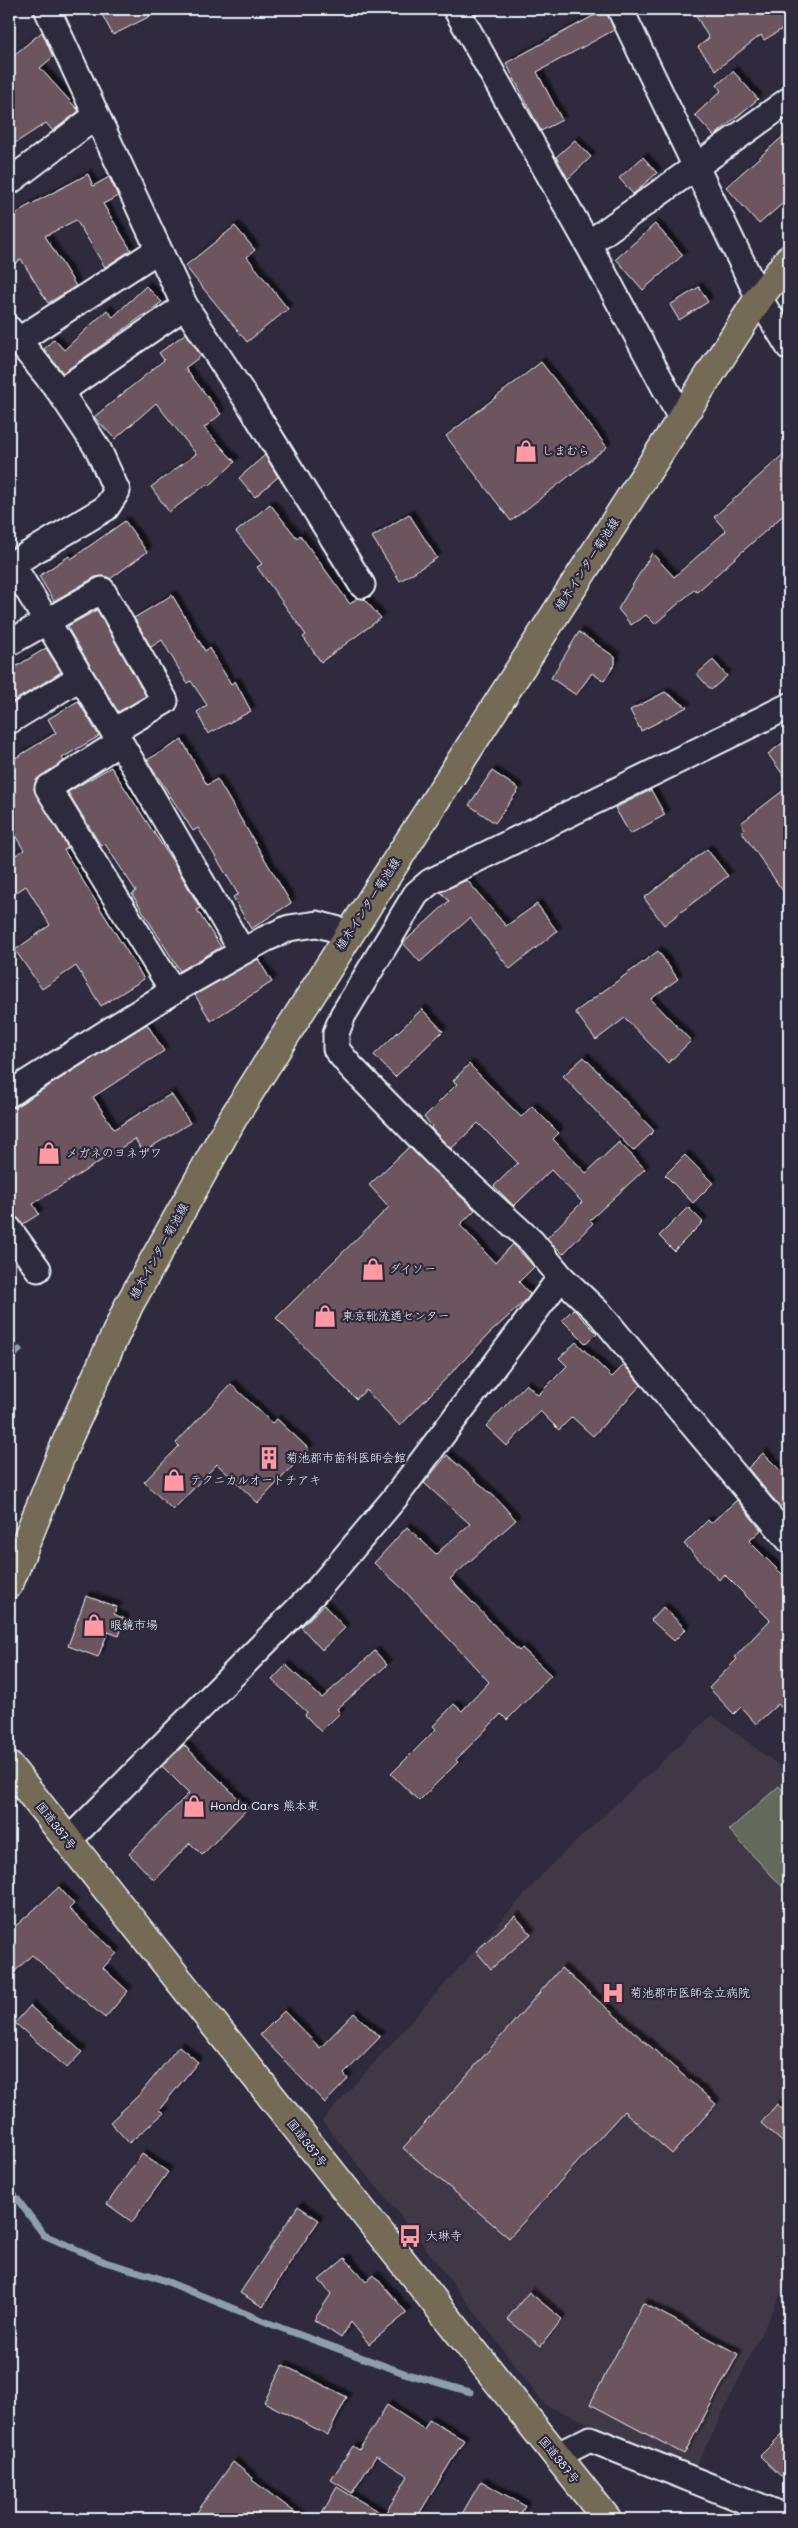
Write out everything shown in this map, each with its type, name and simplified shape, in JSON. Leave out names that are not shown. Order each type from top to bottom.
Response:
[{"type":"main road","name":"植木インター菊池線","points":[[9,1584],[68,1438],[129,1305],[233,1118],[681,418],[759,298],[789,259]]},
{"type":"main road","name":"国道387号","points":[[9,1766],[607,2519]]},
{"type":"street","points":[[47,9],[185,306],[254,411],[362,586]]},
{"type":"street","points":[[456,9],[588,244],[681,418]]},
{"type":"street","points":[[620,9],[759,298],[789,346]]},
{"type":"street","points":[[588,244],[695,165],[789,100]]},
{"type":"street","points":[[9,182],[96,116]]},
{"type":"street","points":[[158,250],[14,334],[60,392],[98,449],[117,491],[106,508],[10,565],[117,737],[242,951]]},
{"type":"street","points":[[60,392],[185,306]]},
{"type":"street","points":[[9,643],[102,590],[165,701],[48,788],[173,991]]},
{"type":"street","points":[[9,721],[79,678]]},
{"type":"street","points":[[789,706],[430,882],[416,894],[343,1015],[336,1033],[336,1049],[351,1068],[438,1156],[532,1242],[561,1277],[600,1314],[789,1540]]},
{"type":"street","points":[[375,894],[416,894]]},
{"type":"street","points":[[9,1094],[173,991],[242,951],[289,928],[317,924],[350,933]]},
{"type":"street","points":[[9,1229],[38,1269]]},
{"type":"street","points":[[68,1841],[319,1588],[394,1499],[561,1277]]},
{"type":"street","points":[[556,2456],[590,2439],[789,2518]]},
{"type":"shaded area","name":"菊池郡市医師会立病院","points":[[712,1715],[789,1773],[789,2277],[696,2467],[545,2405],[412,2230],[322,2121],[552,1864]]},
{"type":"green space","points":[[779,1786],[789,1798],[789,1894],[729,1830]]},
{"type":"building","points":[[99,9],[164,9],[113,35]]},
{"type":"building","points":[[606,9],[614,30],[537,72],[562,120],[541,131],[506,63]]},
{"type":"building","points":[[692,9],[789,9],[789,25],[764,40],[761,35],[716,70],[698,47],[709,38]]},
{"type":"building","points":[[42,32],[53,57],[40,68],[79,111],[53,131],[46,123],[9,147],[9,59]]},
{"type":"building","points":[[733,71],[758,99],[714,136],[695,115],[721,91],[717,85]]},
{"type":"building","points":[[789,131],[789,198],[759,224],[726,187]]},
{"type":"building","points":[[575,140],[591,157],[568,179],[556,157]]},
{"type":"building","points":[[643,157],[657,173],[633,194],[619,178]]},
{"type":"building","points":[[88,174],[93,186],[109,177],[118,196],[103,204],[131,250],[105,267],[76,220],[45,236],[76,286],[48,303],[21,259],[9,268],[9,219],[24,208]]},
{"type":"building","points":[[655,224],[683,255],[643,290],[616,259]]},
{"type":"building","points":[[235,226],[255,250],[247,257],[288,309],[247,342],[185,266]]},
{"type":"building","points":[[146,286],[162,302],[63,373],[44,349],[54,339],[64,350],[107,310],[113,317]]},
{"type":"building","points":[[699,287],[708,302],[679,320],[670,305]]},
{"type":"building","points":[[186,333],[201,356],[185,368],[221,414],[204,428],[235,462],[209,486],[207,484],[169,512],[151,487],[196,454],[156,403],[115,439],[94,417],[164,360],[159,353]]},
{"type":"building","points":[[541,362],[607,447],[511,521],[446,436]]},
{"type":"building","points":[[789,449],[789,510],[697,592],[694,590],[655,624],[646,615],[631,625],[618,609],[652,553],[674,577],[726,531],[714,517]]},
{"type":"building","points":[[265,455],[278,477],[255,497],[239,478]]},
{"type":"building","points":[[270,504],[297,538],[300,535],[350,604],[357,598],[364,599],[381,618],[321,662],[303,637],[306,635],[257,567],[262,564],[236,532]]},
{"type":"building","points":[[409,514],[437,558],[400,581],[372,537]]},
{"type":"building","points":[[125,521],[147,552],[110,579],[103,576],[95,577],[54,601],[39,576],[69,556],[71,559]]},
{"type":"building","points":[[172,595],[205,651],[209,648],[231,684],[235,681],[251,711],[208,734],[197,712],[207,705],[191,681],[187,683],[162,640],[151,647],[134,618]]},
{"type":"building","points":[[97,610],[146,696],[118,712],[68,626]]},
{"type":"building","points":[[579,632],[615,657],[615,664],[604,681],[592,673],[576,695],[551,678]]},
{"type":"building","points":[[46,648],[61,672],[9,704],[9,671]]},
{"type":"building","points":[[713,660],[727,676],[711,690],[697,674]]},
{"type":"building","points":[[665,692],[687,707],[641,731],[630,710]]},
{"type":"building","points":[[78,701],[99,736],[62,758],[64,761],[36,781],[34,789],[68,848],[64,850],[144,979],[101,1006],[76,966],[42,989],[15,950],[50,925],[26,886],[9,897],[9,859],[24,850],[9,826],[9,762],[56,733],[48,719]]},
{"type":"building","points":[[789,738],[789,783],[768,754]]},
{"type":"building","points":[[182,740],[207,785],[217,779],[291,903],[251,929],[233,897],[238,894],[198,828],[193,831],[147,760]]},
{"type":"building","points":[[111,767],[175,865],[200,908],[197,910],[221,947],[180,971],[132,894],[136,891],[105,844],[101,846],[68,792]]},
{"type":"building","points":[[492,771],[519,789],[495,823],[469,805]]},
{"type":"building","points":[[789,786],[789,900],[742,832],[745,829],[741,823]]},
{"type":"building","points":[[651,790],[665,815],[630,834],[615,808]]},
{"type":"building","points":[[707,849],[728,876],[664,925],[644,898]]},
{"type":"building","points":[[467,880],[506,926],[537,904],[557,931],[510,969],[470,918],[420,962],[403,943],[449,901],[441,892]]},
{"type":"building","points":[[658,951],[678,979],[651,999],[691,1041],[668,1063],[625,1018],[596,1040],[575,1012]]},
{"type":"building","points":[[258,959],[272,982],[211,1021],[195,995]]},
{"type":"building","points":[[422,1009],[443,1031],[395,1077],[374,1055]]},
{"type":"building","points":[[147,1024],[164,1051],[93,1097],[114,1129],[171,1094],[190,1123],[143,1152],[135,1139],[33,1204],[39,1214],[23,1224],[9,1210],[9,1108],[17,1106]]},
{"type":"building","points":[[584,1057],[654,1131],[633,1151],[563,1076]]},
{"type":"building","points":[[469,1064],[521,1117],[532,1106],[559,1133],[553,1139],[586,1173],[619,1142],[645,1169],[590,1220],[593,1223],[563,1254],[547,1238],[582,1202],[551,1170],[514,1206],[494,1186],[518,1163],[478,1123],[451,1149],[431,1128],[432,1126],[424,1117],[457,1084],[453,1081]]},
{"type":"building","points":[[409,1147],[475,1210],[460,1225],[495,1263],[513,1244],[534,1267],[519,1282],[530,1294],[527,1299],[490,1333],[400,1426],[366,1390],[356,1399],[276,1318],[389,1207],[369,1185]]},
{"type":"building","points":[[685,1155],[713,1183],[693,1203],[665,1175]]},
{"type":"building","points":[[688,1207],[703,1222],[674,1251],[659,1236]]},
{"type":"building","points":[[573,1309],[597,1333],[586,1344],[562,1320]]},
{"type":"building","points":[[576,1342],[612,1377],[624,1365],[641,1385],[593,1436],[572,1417],[559,1430],[540,1411],[507,1446],[486,1426],[526,1384],[538,1395],[567,1366],[559,1358]]},
{"type":"building","points":[[231,1384],[272,1423],[277,1419],[309,1449],[258,1503],[217,1464],[173,1510],[144,1482],[179,1446],[176,1443]]},
{"type":"building","points":[[763,1453],[780,1470],[789,1462],[789,1497],[780,1507],[748,1468]]},
{"type":"building","points":[[447,1455],[497,1499],[516,1520],[450,1579],[519,1651],[522,1648],[551,1675],[507,1720],[501,1714],[456,1760],[458,1762],[419,1801],[391,1774],[436,1729],[433,1726],[454,1704],[462,1711],[489,1682],[403,1589],[374,1563],[407,1527],[436,1554],[470,1524],[424,1483]]},
{"type":"building","points":[[737,1500],[761,1530],[749,1541],[789,1581],[789,1716],[778,1704],[756,1724],[741,1707],[734,1714],[709,1688],[770,1620],[724,1574],[719,1580],[684,1544],[708,1520],[711,1523]]},
{"type":"building","points":[[86,1596],[117,1607],[114,1614],[125,1619],[119,1636],[108,1632],[98,1657],[68,1646]]},
{"type":"building","points":[[324,1605],[345,1628],[322,1650],[301,1627]]},
{"type":"building","points":[[663,1607],[686,1629],[674,1641],[651,1620]]},
{"type":"building","points":[[375,1651],[387,1665],[337,1709],[340,1713],[321,1732],[305,1715],[307,1712],[272,1680],[286,1665],[322,1698]]},
{"type":"building","points":[[184,1745],[248,1808],[202,1855],[190,1843],[154,1880],[129,1854],[189,1793],[162,1766]]},
{"type":"building","points":[[59,1887],[74,1904],[69,1909],[117,1953],[103,1968],[128,1991],[105,2018],[32,1955],[9,1977],[9,1932]]},
{"type":"building","points":[[515,1916],[531,1934],[491,1969],[476,1951]]},
{"type":"building","points":[[561,1968],[716,2104],[672,2154],[624,2111],[509,2238],[403,2148]]},
{"type":"building","points":[[30,2006],[82,2052],[67,2068],[15,2023]]},
{"type":"building","points":[[284,2011],[320,2048],[354,2013],[380,2037],[344,2074],[348,2079],[325,2103],[260,2035]]},
{"type":"building","points":[[179,2046],[198,2062],[159,2110],[164,2113],[129,2143],[110,2122],[140,2094]]},
{"type":"building","points":[[777,2104],[789,2115],[789,2148],[761,2123]]},
{"type":"building","points":[[142,2154],[168,2172],[132,2222],[107,2204]]},
{"type":"building","points":[[298,2206],[319,2220],[285,2270],[263,2307],[240,2293]]},
{"type":"building","points":[[345,2258],[366,2282],[374,2275],[407,2313],[369,2344],[351,2322],[341,2338],[314,2320],[331,2294],[319,2280]]},
{"type":"building","points":[[529,2292],[562,2319],[541,2346],[507,2319]]},
{"type":"building","points":[[643,2303],[738,2354],[684,2454],[590,2404]]},
{"type":"building","points":[[283,2365],[347,2397],[328,2435],[264,2402]]},
{"type":"building","points":[[387,2405],[424,2429],[429,2420],[464,2440],[416,2519],[319,2519],[337,2487],[384,2515],[398,2493],[408,2476],[376,2456],[352,2493],[331,2480],[353,2446],[359,2450]]},
{"type":"building","points":[[789,2427],[789,2484],[760,2456]]},
{"type":"building","points":[[233,2462],[253,2478],[252,2480],[304,2519],[192,2519]]},
{"type":"building","points":[[481,2481],[525,2506],[518,2519],[459,2519]]},
{"type":"waterway","points":[[9,1359],[19,1350]]},
{"type":"waterway","points":[[9,2188],[44,2235],[105,2262],[153,2276],[281,2328],[404,2373],[470,2392]]},
{"type":"place","name":"しまむら","points":[[526,451]]},
{"type":"place","name":"メガネのヨネザワ","points":[[49,1153]]},
{"type":"place","name":"ダイソー","points":[[373,1269]]},
{"type":"place","name":"東京靴流通センター","points":[[325,1316]]},
{"type":"place","name":"菊池郡市歯科医師会館","points":[[269,1458]]},
{"type":"place","name":"テクニカルオートチアキ","points":[[174,1480]]},
{"type":"place","name":"眼鏡市場","points":[[94,1625]]},
{"type":"place","name":"Honda Cars 熊本東","points":[[194,1806]]},
{"type":"place","name":"菊池郡市医師会立病院","points":[[613,1993]]},
{"type":"place","name":"大琳寺","points":[[410,2236]]}]
